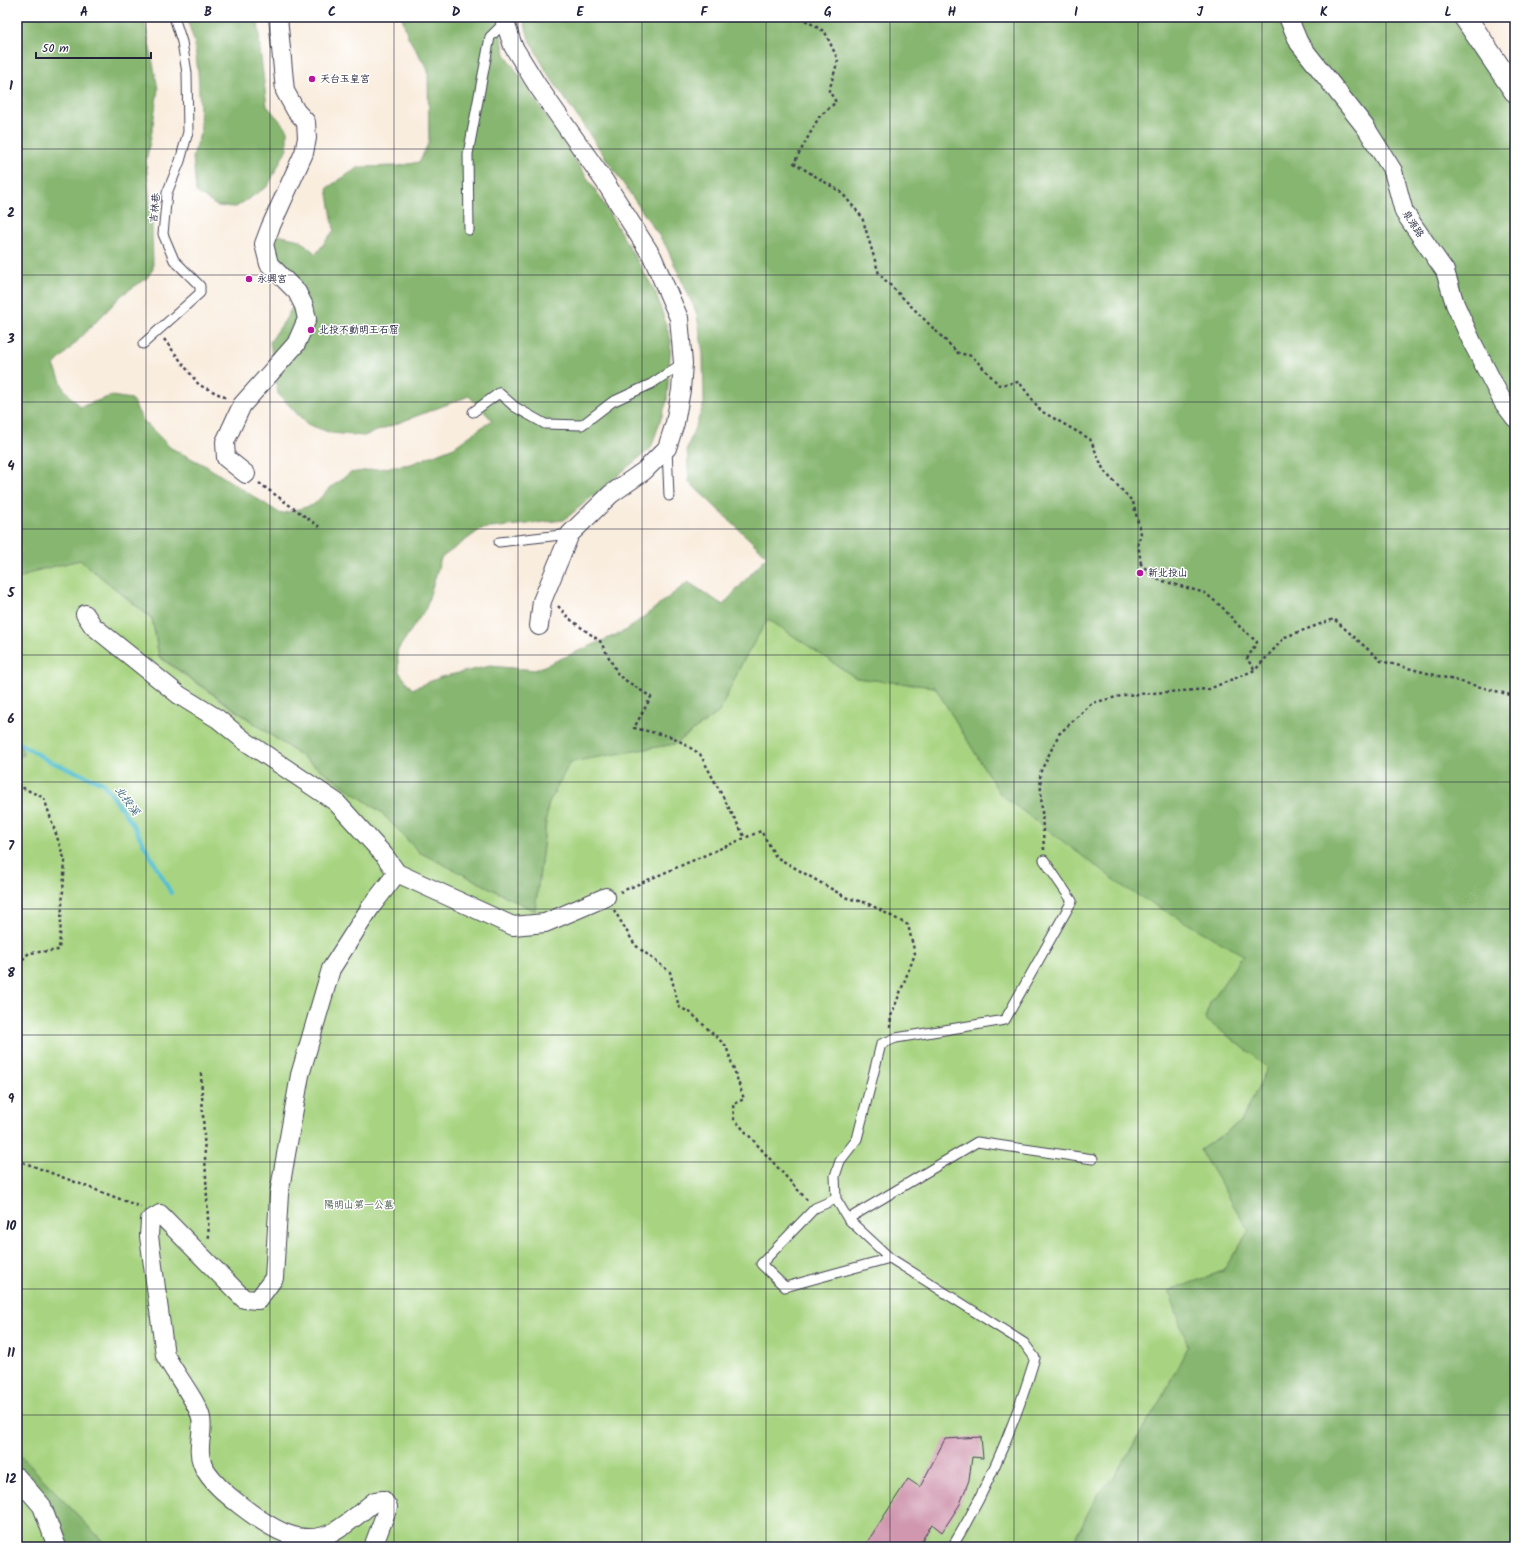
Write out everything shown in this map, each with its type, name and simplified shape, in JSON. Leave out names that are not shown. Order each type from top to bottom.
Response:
[{"type":"street","points":[[246,474],[226,458],[224,442],[242,405],[296,344],[307,319],[304,306],[297,292],[269,264],[264,244],[304,153],[307,138],[306,122],[296,112],[285,91],[278,17]]},
{"type":"street","name":"泉源路","points":[[1288,17],[1299,43],[1366,128],[1393,171],[1404,212],[1446,271],[1455,304],[1472,342],[1503,402],[1515,418]]},
{"type":"street","points":[[1465,17],[1515,91]]},
{"type":"street","points":[[505,20],[513,46],[536,85],[605,182],[652,256],[679,318],[683,363],[681,390],[675,423],[667,448],[644,471],[611,494],[570,534],[542,601],[539,626]]},
{"type":"street","points":[[85,614],[93,626],[179,695],[218,719],[245,741],[336,802],[384,855],[397,873],[513,926],[546,923],[606,897]]},
{"type":"street","points":[[373,1547],[388,1507],[383,1500],[375,1501],[333,1532],[318,1537],[300,1538],[282,1532],[262,1521],[229,1497],[202,1464],[199,1449],[201,1418],[197,1407],[173,1371],[165,1355],[149,1236],[150,1220],[160,1214],[244,1299],[258,1300],[274,1278],[279,1194],[300,1075],[331,969],[370,908],[397,873]]},
{"type":"street","points":[[17,1477],[42,1506],[57,1547]]},
{"type":"lane","name":"吉林巷","points":[[143,344],[200,293],[200,286],[174,260],[163,234],[167,193],[180,161],[188,132],[187,73],[182,42],[174,17]]},
{"type":"lane","points":[[469,230],[468,154],[490,37],[505,20]]},
{"type":"lane","points":[[473,412],[499,393],[515,407],[545,424],[582,425],[612,402],[651,384],[683,363]]},
{"type":"lane","points":[[667,448],[669,496]]},
{"type":"lane","points":[[499,542],[570,534]]},
{"type":"lane","points":[[952,1547],[985,1486],[1005,1442],[1035,1358],[1024,1343],[890,1258],[848,1219],[836,1199],[835,1176],[840,1161],[857,1139],[881,1044],[896,1038],[1005,1020],[1072,901],[1044,860]]},
{"type":"lane","points":[[848,1219],[977,1142],[1093,1159]]},
{"type":"lane","points":[[836,1199],[814,1208],[761,1264],[785,1286],[890,1258]]},
{"type":"path","points":[[800,17],[825,32],[838,60],[829,91],[836,102],[819,117],[794,163],[841,192],[862,217],[879,274],[958,352],[972,356],[999,385],[1019,382],[1041,411],[1090,439],[1104,471],[1133,502],[1142,534],[1138,543],[1140,564],[1156,579],[1205,593],[1222,607],[1238,625],[1257,642],[1247,659],[1255,670]]},
{"type":"path","points":[[158,331],[199,385],[242,405]]},
{"type":"path","points":[[246,474],[321,528]]},
{"type":"path","points":[[546,592],[571,620],[600,641],[619,676],[651,696],[634,728],[673,737],[700,754],[744,838]]},
{"type":"path","points":[[1044,860],[1040,773],[1059,734],[1092,702],[1125,695],[1209,689],[1255,670],[1285,637],[1334,619],[1381,661],[1515,696]]},
{"type":"path","points":[[17,785],[44,798],[65,861],[60,950],[29,953],[17,965]]},
{"type":"path","points":[[814,1208],[734,1119],[733,1104],[744,1099],[726,1046],[691,1013],[679,1007],[670,972],[635,945],[606,897],[761,831],[776,857],[847,898],[867,902],[908,925],[915,954],[892,1016],[889,1041]]},
{"type":"path","points":[[201,1073],[210,1266]]},
{"type":"path","points":[[17,1160],[160,1214]]},
{"type":"green space","points":[[17,17],[144,17],[158,89],[146,161],[152,224],[153,269],[147,278],[123,294],[54,365],[64,389],[80,407],[111,396],[132,399],[142,419],[171,448],[206,466],[281,514],[313,505],[330,488],[350,473],[411,464],[454,447],[492,420],[469,396],[364,436],[331,433],[307,424],[278,394],[270,342],[285,320],[303,288],[276,262],[271,250],[278,235],[300,240],[316,254],[334,230],[327,188],[359,167],[399,166],[419,162],[429,142],[428,70],[408,37],[402,17],[497,17],[505,54],[598,194],[656,293],[671,340],[667,401],[651,448],[564,520],[481,529],[441,558],[426,608],[397,651],[399,672],[412,689],[441,677],[490,666],[535,670],[627,630],[688,582],[723,605],[767,556],[689,482],[687,448],[704,404],[703,353],[697,314],[666,246],[548,74],[529,39],[523,17],[1460,17],[1515,102],[1515,1547],[1071,1547],[1098,1493],[1114,1477],[1164,1394],[1188,1346],[1169,1291],[1223,1271],[1249,1231],[1200,1150],[1241,1122],[1267,1069],[1252,1054],[1205,1019],[1210,1003],[1243,955],[1125,888],[1000,794],[935,687],[856,678],[768,619],[742,663],[719,712],[675,744],[570,762],[548,805],[535,911],[419,852],[381,812],[159,656],[152,618],[80,560],[35,571],[17,580]]},
{"type":"green space","points":[[186,17],[258,17],[260,50],[267,106],[287,129],[287,148],[268,186],[236,207],[217,206],[196,192],[193,156],[201,131],[198,72],[194,40]]},
{"type":"green space","name":"陽明山第一公墓","points":[[80,560],[152,619],[159,657],[381,812],[419,852],[535,911],[548,805],[570,761],[675,744],[719,712],[742,663],[768,618],[856,678],[935,687],[1000,794],[1243,955],[1210,1003],[1205,1019],[1252,1054],[1267,1069],[1241,1122],[1200,1150],[1249,1230],[1223,1271],[1170,1291],[1189,1346],[1164,1394],[1114,1477],[1098,1493],[1071,1547],[108,1547],[17,1452],[17,757],[23,755],[17,737],[17,580],[35,571]]},
{"type":"green space","points":[[17,737],[24,755],[17,757]]},
{"type":"green space","points":[[17,1452],[108,1547],[67,1547],[17,1481]]},
{"type":"green space","points":[[17,1481],[67,1547],[17,1547]]},
{"type":"building","points":[[981,1437],[983,1458],[972,1457],[969,1480],[960,1504],[942,1532],[932,1524],[918,1547],[864,1547],[908,1479],[920,1487],[945,1439]]},
{"type":"waterway","name":"北投溪","points":[[17,742],[49,761],[103,783],[132,823],[171,893]]},
{"type":"place","name":"天台玉皇宮","points":[[312,79]]},
{"type":"place","name":"永興宮","points":[[249,279]]},
{"type":"place","name":"北投不動明王石窟","points":[[311,330]]},
{"type":"place","name":"新北投山","points":[[1140,573]]}]
